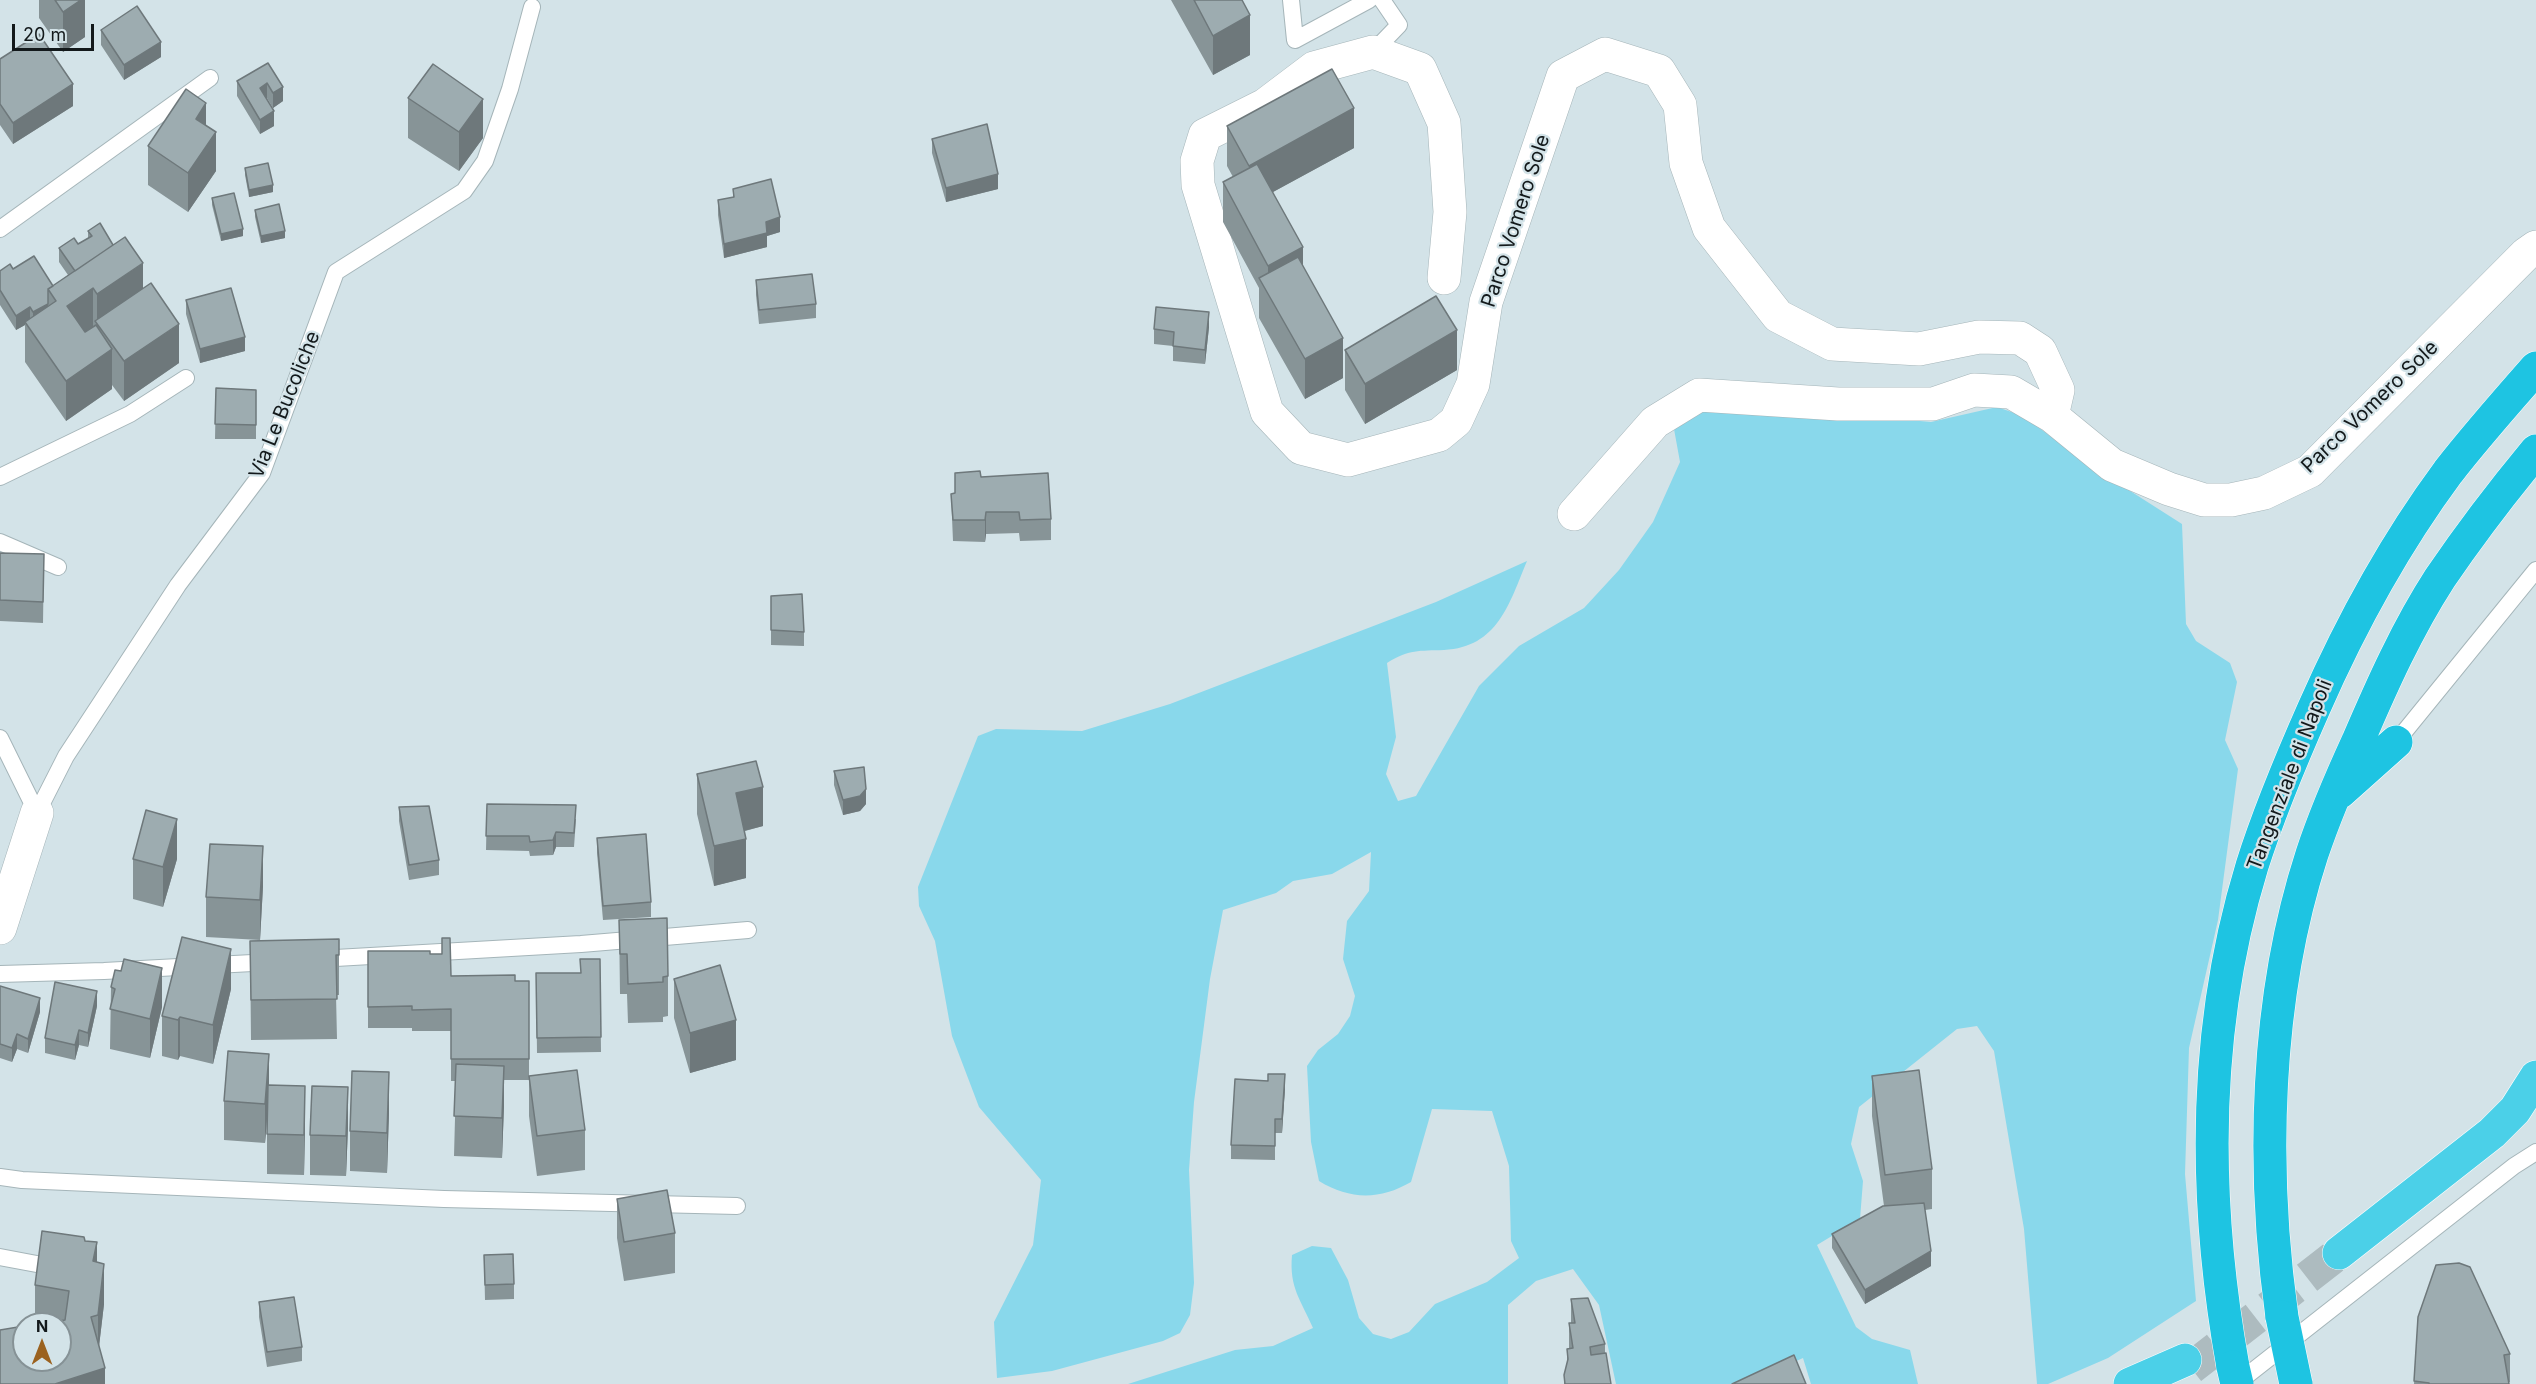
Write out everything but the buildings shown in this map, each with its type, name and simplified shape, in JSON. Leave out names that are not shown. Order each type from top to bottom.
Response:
[{"type":"highway","name":"Tangenziale di Napoli","points":[[2235,1378],[2216,1245],[2211,1187],[2211,1125],[2223,996],[2252,867],[2299,743],[2332,668],[2368,599],[2402,540],[2448,473],[2536,368]]},
{"type":"highway","points":[[2296,1384],[2282,1317],[2272,1229],[2269,1167],[2275,1056],[2286,964],[2297,908],[2312,855],[2332,799],[2379,689],[2434,590],[2468,538],[2536,451]]},
{"type":"highway","points":[[2332,799],[2396,742]]},
{"type":"highway","points":[[2339,1253],[2492,1133],[2515,1110],[2536,1077]]},
{"type":"highway","points":[[2130,1384],[2182,1371]]},
{"type":"street","points":[[1373,52],[1420,69],[1444,123],[1450,212],[1444,278]]},
{"type":"street","name":"Parco Vomero Sole","points":[[1373,52],[1314,68],[1265,105],[1205,135],[1197,161],[1198,185],[1267,412],[1301,448],[1348,460],[1439,435],[1456,421],[1473,384],[1490,292],[1563,76],[1605,54],[1659,71],[1680,105],[1686,163],[1709,228],[1778,316],[1832,344],[1919,349],[1979,337],[2020,338],[2040,351],[2058,390],[2052,416]]},
{"type":"street","name":"Parco Vomero Sole","points":[[1574,514],[1655,423],[1699,394],[1838,404],[1933,404],[1974,390],[2011,392],[2052,416],[2112,465],[2169,489],[2204,500],[2231,500],[2265,493],[2310,471],[2526,254],[2536,247]]},
{"type":"street","name":"Via Le Bucoliche","points":[[0,928],[37,813]]},
{"type":"lane","points":[[1292,0],[1295,40],[1369,0]]},
{"type":"lane","points":[[1373,52],[1399,25],[1382,0]]},
{"type":"lane","name":"Via Le Bucoliche","points":[[37,813],[66,756],[172,594],[262,473],[336,272],[464,191],[485,161],[510,90],[532,7]]},
{"type":"lane","points":[[0,230],[210,78]]},
{"type":"lane","points":[[0,477],[130,414],[186,378]]},
{"type":"lane","points":[[0,542],[58,567]]},
{"type":"lane","points":[[2396,742],[2536,570]]},
{"type":"lane","points":[[0,738],[37,813]]},
{"type":"lane","points":[[0,974],[104,971],[581,944],[748,930]]},
{"type":"lane","points":[[2492,1133],[2536,1101]]},
{"type":"lane","points":[[2235,1378],[2514,1166],[2536,1152]]},
{"type":"lane","points":[[0,1177],[444,1199],[737,1206]]},
{"type":"lane","points":[[0,1257],[79,1272]]},
{"type":"shaded area","points":[[1705,402],[1931,422],[1997,407],[2023,416],[2091,466],[2182,524],[2186,624],[2196,641],[2230,663],[2237,682],[2225,740],[2238,769],[2218,920],[2189,1048],[2185,1174],[2196,1301],[2108,1358],[2048,1384],[2037,1384],[2024,1229],[1994,1051],[1977,1026],[1957,1029],[1859,1107],[1851,1144],[1863,1181],[1860,1219],[1817,1245],[1856,1327],[1872,1339],[1910,1350],[1918,1384],[1811,1384],[1803,1358],[1746,1384],[1616,1384],[1599,1305],[1573,1269],[1536,1281],[1508,1305],[1508,1384],[1128,1384],[1235,1350],[1273,1346],[1313,1328],[1292,1276],[1292,1255],[1312,1246],[1331,1248],[1348,1280],[1359,1318],[1373,1334],[1391,1339],[1409,1332],[1435,1304],[1487,1282],[1519,1258],[1511,1241],[1509,1166],[1492,1111],[1432,1109],[1411,1182],[1399,1188],[1376,1195],[1365,1195],[1342,1192],[1319,1181],[1311,1142],[1307,1066],[1318,1050],[1338,1034],[1350,1016],[1355,996],[1343,959],[1347,921],[1369,891],[1371,852],[1332,874],[1293,881],[1276,893],[1223,910],[1210,979],[1194,1102],[1189,1170],[1194,1283],[1190,1315],[1180,1333],[1163,1341],[1052,1371],[997,1378],[994,1322],[1033,1245],[1041,1180],[979,1107],[952,1036],[935,941],[919,906],[918,887],[978,736],[996,729],[1082,731],[1170,704],[1436,602],[1527,561],[1514,593],[1499,620],[1477,641],[1462,647],[1408,653],[1387,663],[1396,737],[1386,774],[1398,801],[1416,796],[1479,686],[1519,646],[1584,608],[1619,570],[1653,522],[1680,462],[1672,418]]},
{"type":"tunnel","points":[[2191,1368],[2339,1253]]}]
